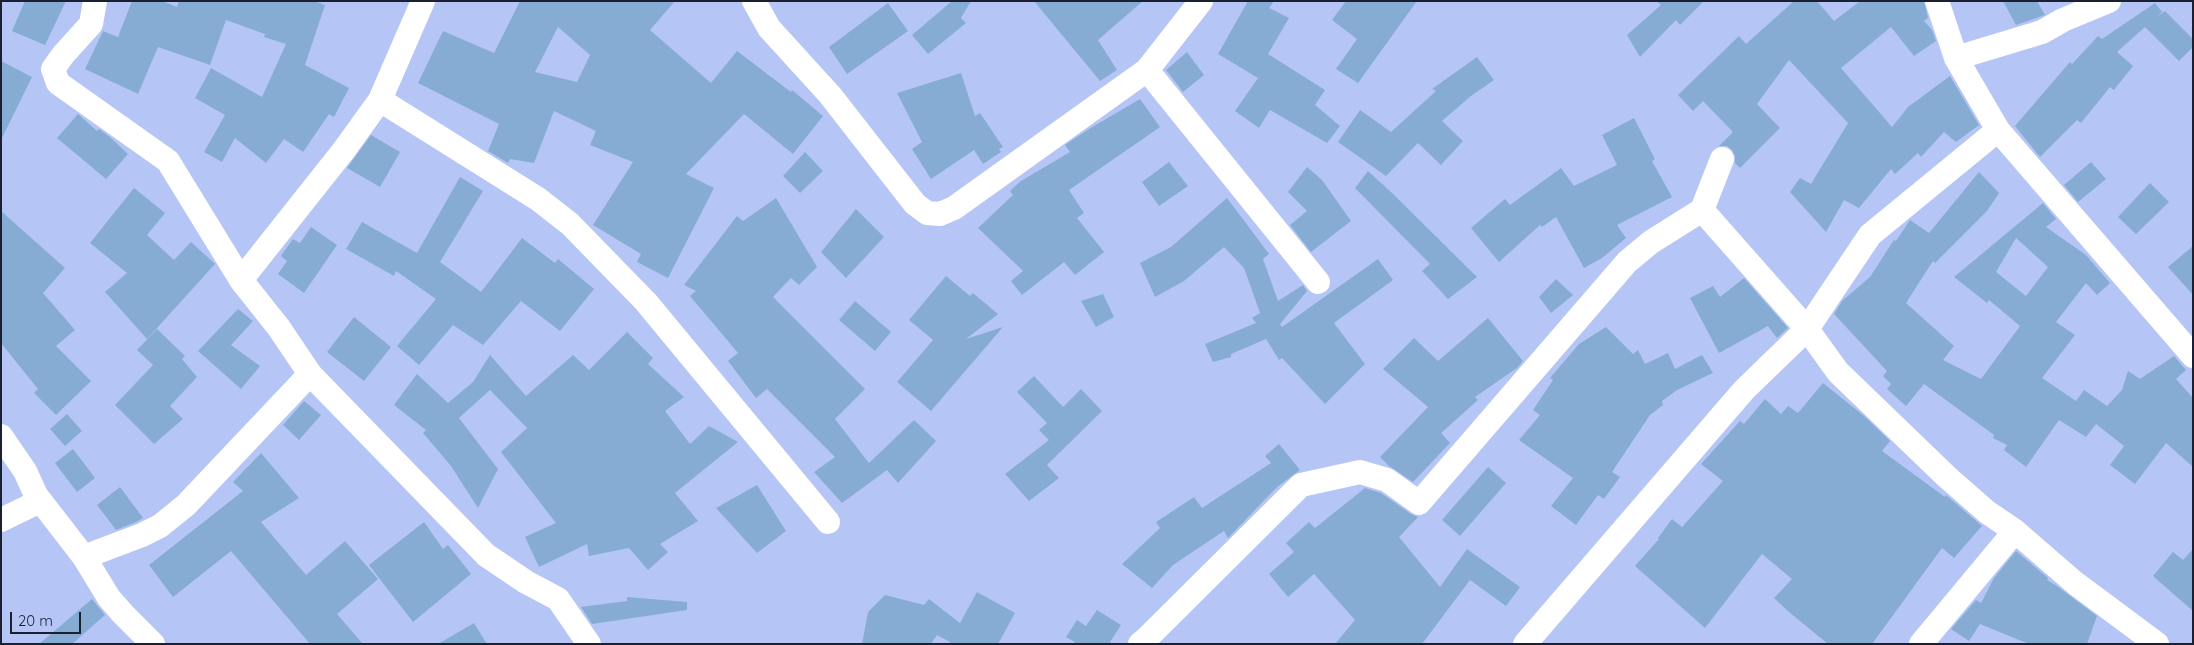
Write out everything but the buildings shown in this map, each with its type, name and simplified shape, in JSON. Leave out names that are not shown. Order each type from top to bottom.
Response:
[{"type":"street","points":[[95,1],[91,24],[63,54],[53,69],[58,83],[168,161],[241,280],[279,328],[310,374],[486,555],[526,582],[558,599],[589,644]]},
{"type":"street","points":[[241,280],[380,100],[423,1]]},
{"type":"street","points":[[754,1],[769,28],[830,95],[915,204],[927,214],[940,214],[954,208],[1147,70],[1201,1]]},
{"type":"street","points":[[1937,1],[1956,58],[1998,130],[2193,356]]},
{"type":"street","points":[[1956,58],[2042,32],[2063,20],[2109,1]]},
{"type":"street","points":[[1147,70],[1318,282]]},
{"type":"street","points":[[380,100],[538,200],[570,224],[646,302],[828,522]]},
{"type":"street","points":[[1525,644],[1738,396],[1807,329],[1870,235],[1998,130]]},
{"type":"street","points":[[1140,644],[1301,485],[1360,472],[1387,480],[1418,503],[1627,262],[1651,242],[1702,210],[1722,159]]},
{"type":"street","points":[[1702,210],[1807,329],[1838,372],[1920,451],[1987,512],[2015,531],[2134,637],[2157,644]]},
{"type":"street","points":[[84,557],[142,536],[160,526],[186,505],[310,374]]},
{"type":"street","points":[[1,436],[25,471],[40,501],[84,557],[109,598],[122,614],[153,644]]},
{"type":"street","points":[[1,520],[40,501]]},
{"type":"street","points":[[1921,644],[2015,531]]}]
